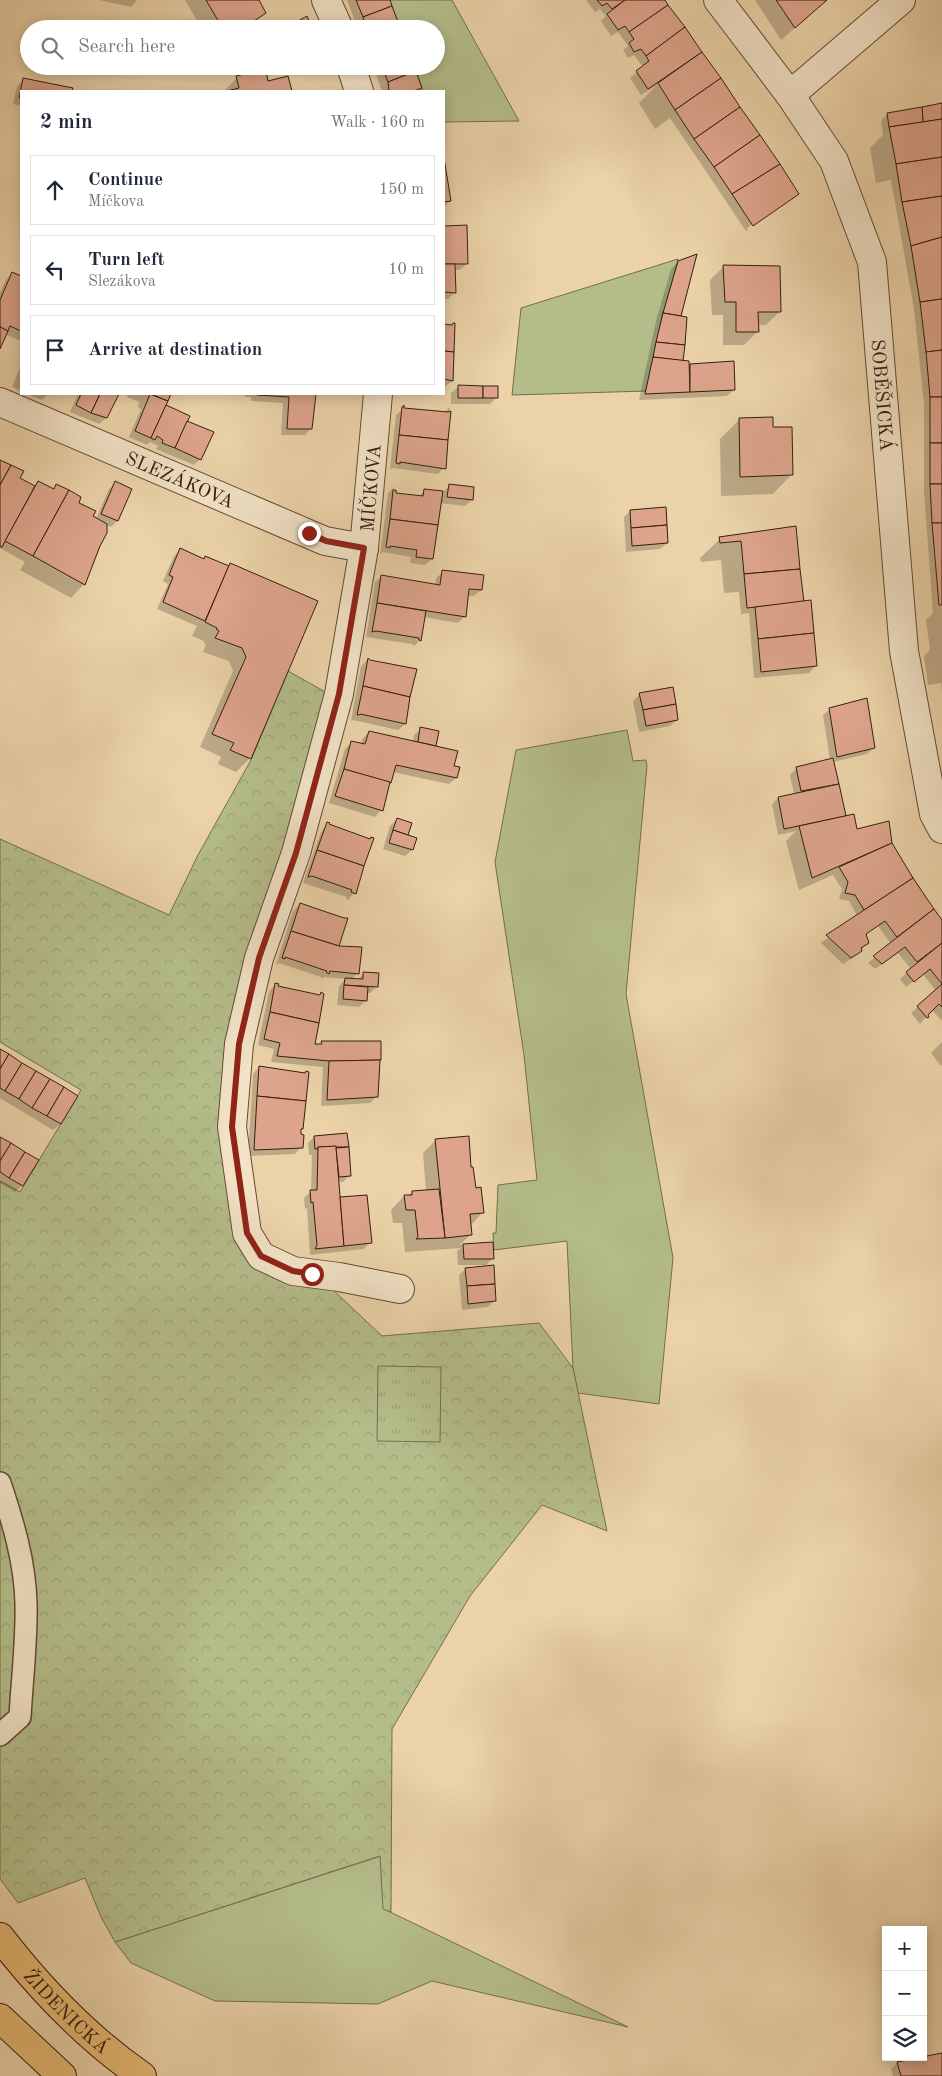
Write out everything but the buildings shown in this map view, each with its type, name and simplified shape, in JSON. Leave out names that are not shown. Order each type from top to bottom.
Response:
[{"type":"highway","name":"ŽIDENICKÁ","points":[[0,1937],[58,2005],[94,2039],[142,2076]]},
{"type":"highway","points":[[0,2018],[62,2076]]},
{"type":"street","points":[[326,0],[335,20]]},
{"type":"street","name":"SOBĚŠICKÁ","points":[[718,0],[790,95],[834,161],[872,262],[904,651],[934,814],[942,829]]},
{"type":"street","points":[[790,95],[901,0]]},
{"type":"street","points":[[354,75],[359,90]]},
{"type":"street","name":"MÍČKOVA","points":[[378,395],[364,548],[339,694],[296,853],[259,958],[239,1044],[232,1127],[247,1233],[261,1256],[293,1271],[339,1277],[400,1290]]},
{"type":"street","name":"SLEZÁKOVA","points":[[0,402],[326,541],[364,548]]},
{"type":"lane","points":[[0,1483],[20,1551],[26,1602],[20,1717],[0,1735]]},
{"type":"green space","points":[[389,0],[452,0],[519,121],[445,122],[445,90],[423,90],[417,75],[445,75],[445,20],[397,20]]},
{"type":"green space","points":[[678,259],[665,310],[663,311],[647,391],[512,395],[521,308]]},
{"type":"green space","points":[[288,671],[329,694],[282,854],[249,956],[237,1235],[331,1288],[382,1336],[539,1323],[573,1368],[607,1531],[542,1505],[470,1596],[392,1729],[391,1912],[383,1909],[380,1856],[115,1942],[101,1917],[85,1878],[18,1903],[0,1879],[0,1181],[20,1192],[81,1090],[0,1042],[0,839],[169,915],[198,855],[251,760]]},
{"type":"green space","points":[[627,730],[633,761],[646,760],[647,766],[626,994],[673,1258],[659,1404],[578,1393],[573,1368],[567,1241],[494,1250],[493,1233],[496,1233],[498,1185],[537,1180],[524,1055],[495,862],[516,750]]},
{"type":"green space","points":[[378,1366],[441,1367],[440,1442],[377,1441]]},
{"type":"green space","points":[[381,1856],[384,1909],[628,2027],[432,1981],[378,2004],[215,2001],[131,1963],[115,1942]]},
{"type":"route","points":[[309,533],[326,541],[364,548],[339,694],[296,853],[259,958],[239,1044],[232,1127],[247,1233],[261,1256],[293,1271],[312,1274]]}]
